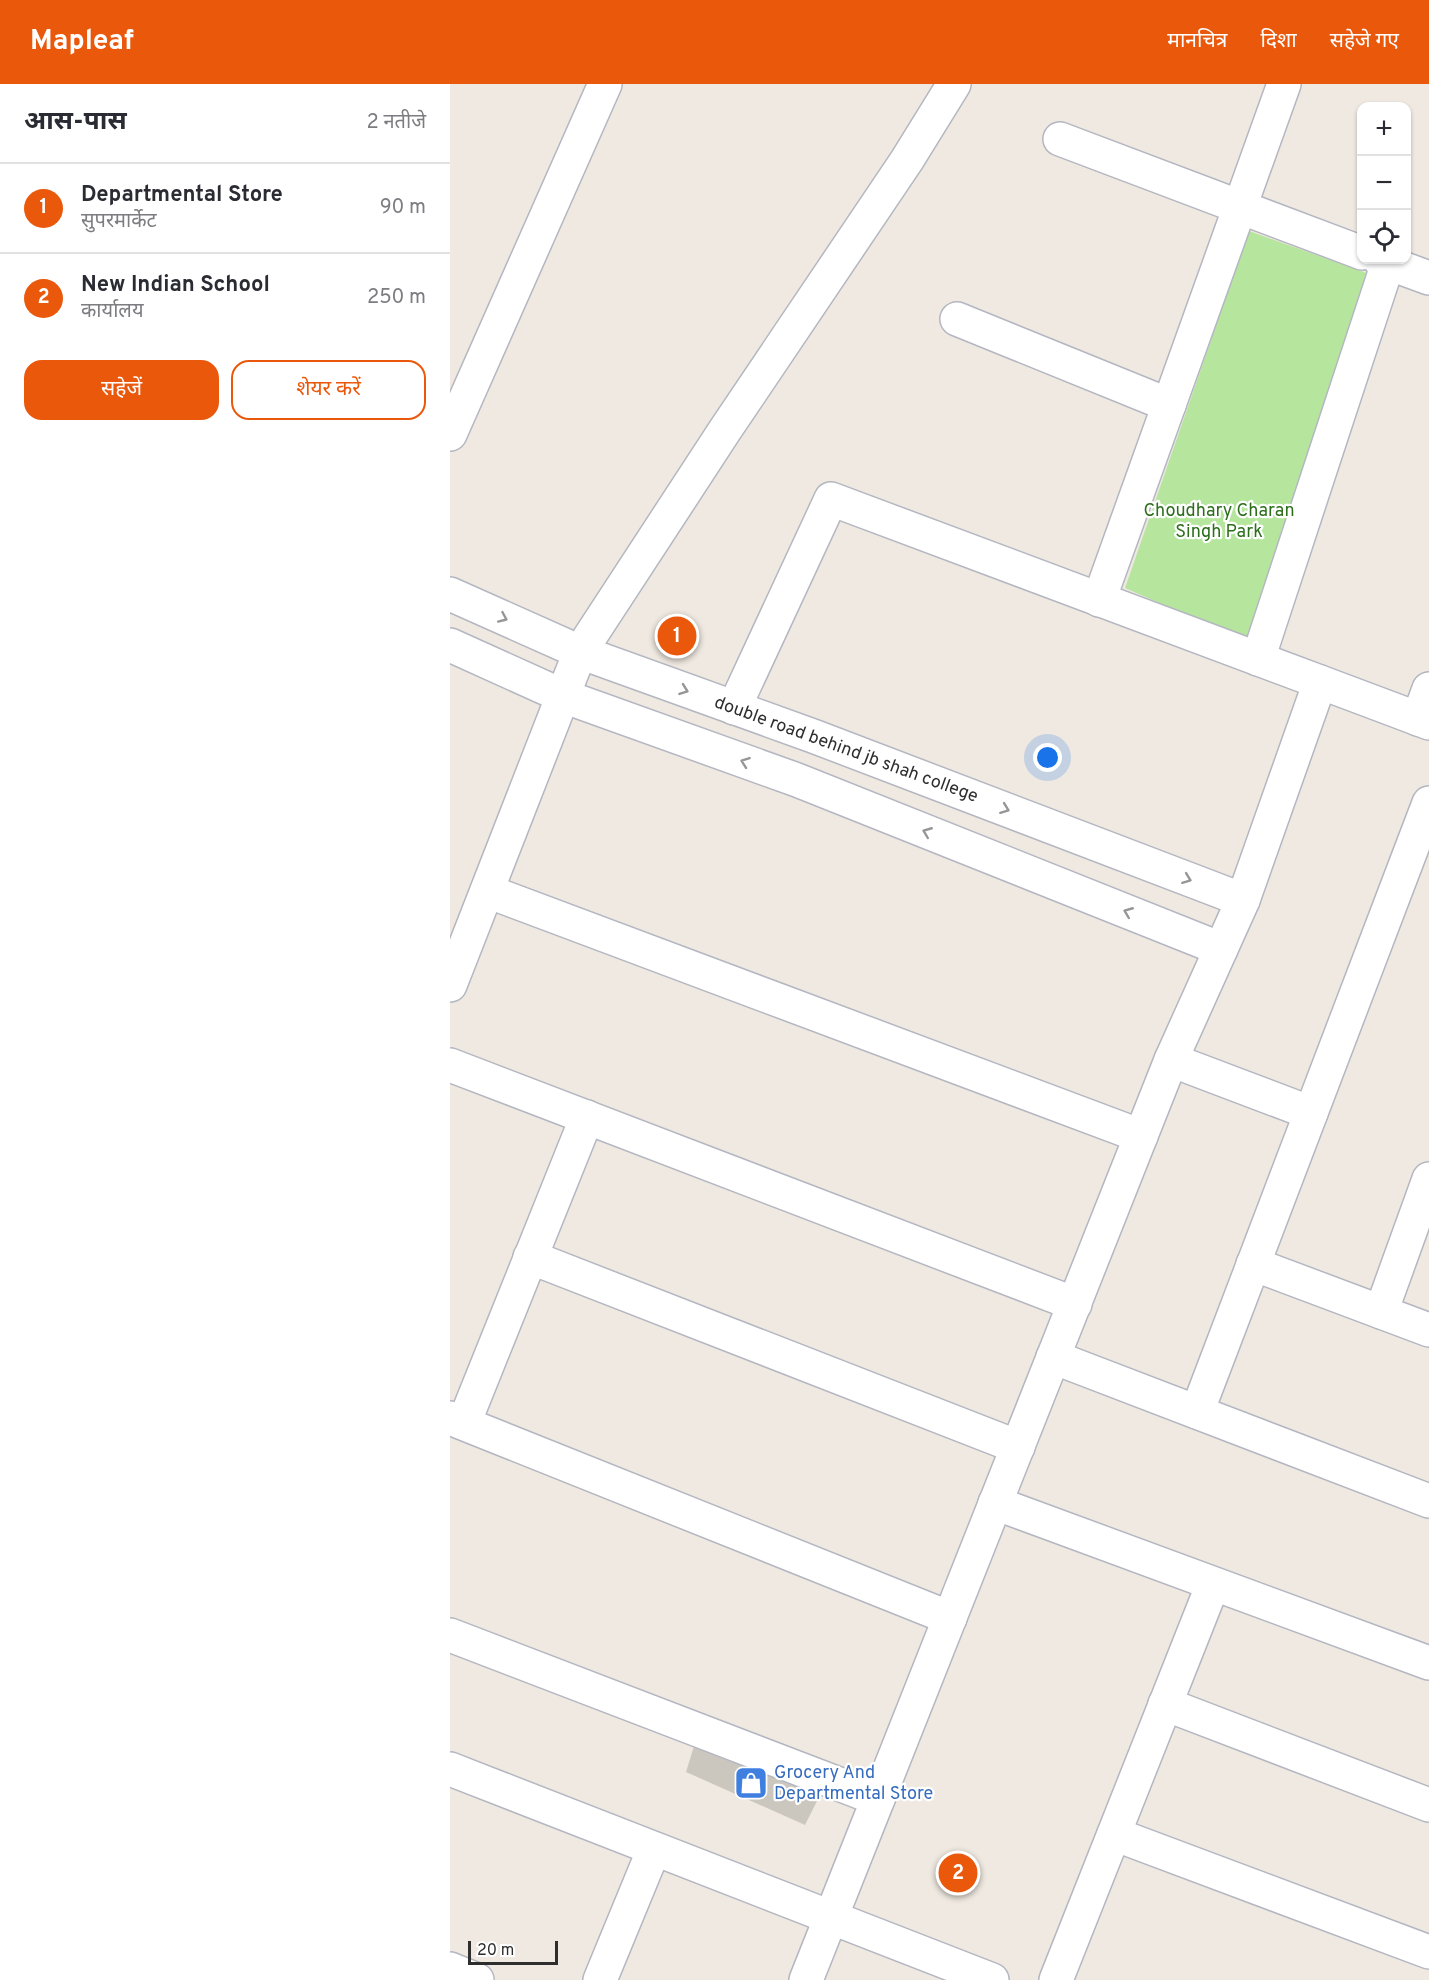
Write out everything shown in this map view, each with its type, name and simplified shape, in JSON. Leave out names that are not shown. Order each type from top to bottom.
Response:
[{"type":"street","points":[[450,434],[605,84]]},
{"type":"street","points":[[450,985],[580,652],[725,430],[907,160],[954,84]]},
{"type":"street","points":[[1099,600],[1284,84]]},
{"type":"street","points":[[1060,139],[1357,251]]},
{"type":"street","points":[[1257,659],[1374,264]]},
{"type":"street","points":[[1392,264],[1429,278]]},
{"type":"street","points":[[957,319],[1169,405]]},
{"type":"street","points":[[734,708],[831,499],[1424,721],[1429,689]]},
{"type":"street","name":"double road behind jb shah college","points":[[450,594],[580,652],[1243,900]]},
{"type":"street","points":[[450,645],[563,696],[797,780],[1221,949]]},
{"type":"street","points":[[806,1980],[1171,1060],[1243,900],[1320,682]]},
{"type":"street","points":[[1197,1412],[1429,803]]},
{"type":"street","points":[[487,891],[1141,1136]]},
{"type":"street","points":[[1171,1060],[1311,1113]]},
{"type":"street","points":[[450,1065],[1074,1304]]},
{"type":"street","points":[[586,1117],[530,1257],[457,1420],[950,1618]]},
{"type":"street","points":[[1381,1312],[1429,1179]]},
{"type":"street","points":[[530,1257],[1018,1447]]},
{"type":"street","points":[[1254,1264],[1429,1330]]},
{"type":"street","points":[[1053,1357],[1429,1501]]},
{"type":"street","points":[[995,1503],[1429,1663]]},
{"type":"street","points":[[1056,1980],[1213,1584]]},
{"type":"street","points":[[450,1635],[878,1799]]},
{"type":"street","points":[[1166,1704],[1429,1805]]},
{"type":"street","points":[[450,1769],[992,1980]]},
{"type":"street","points":[[1114,1834],[1429,1952]]},
{"type":"street","points":[[600,1980],[654,1849]]},
{"type":"street","points":[[450,1969],[477,1980]]},
{"type":"green space","name":"Choudhary Charan Singh Park","points":[[1249,231],[1375,276],[1249,642],[1125,588]]},
{"type":"building","name":"Grocery And Departmental Store","points":[[694,1746],[820,1795],[805,1825],[686,1772]]},
{"type":"place","name":"Departmental Store","points":[[677,636]]},
{"type":"place","name":"Grocery And Departmental Store","points":[[751,1783]]},
{"type":"place","name":"New Indian School","points":[[958,1873]]}]
